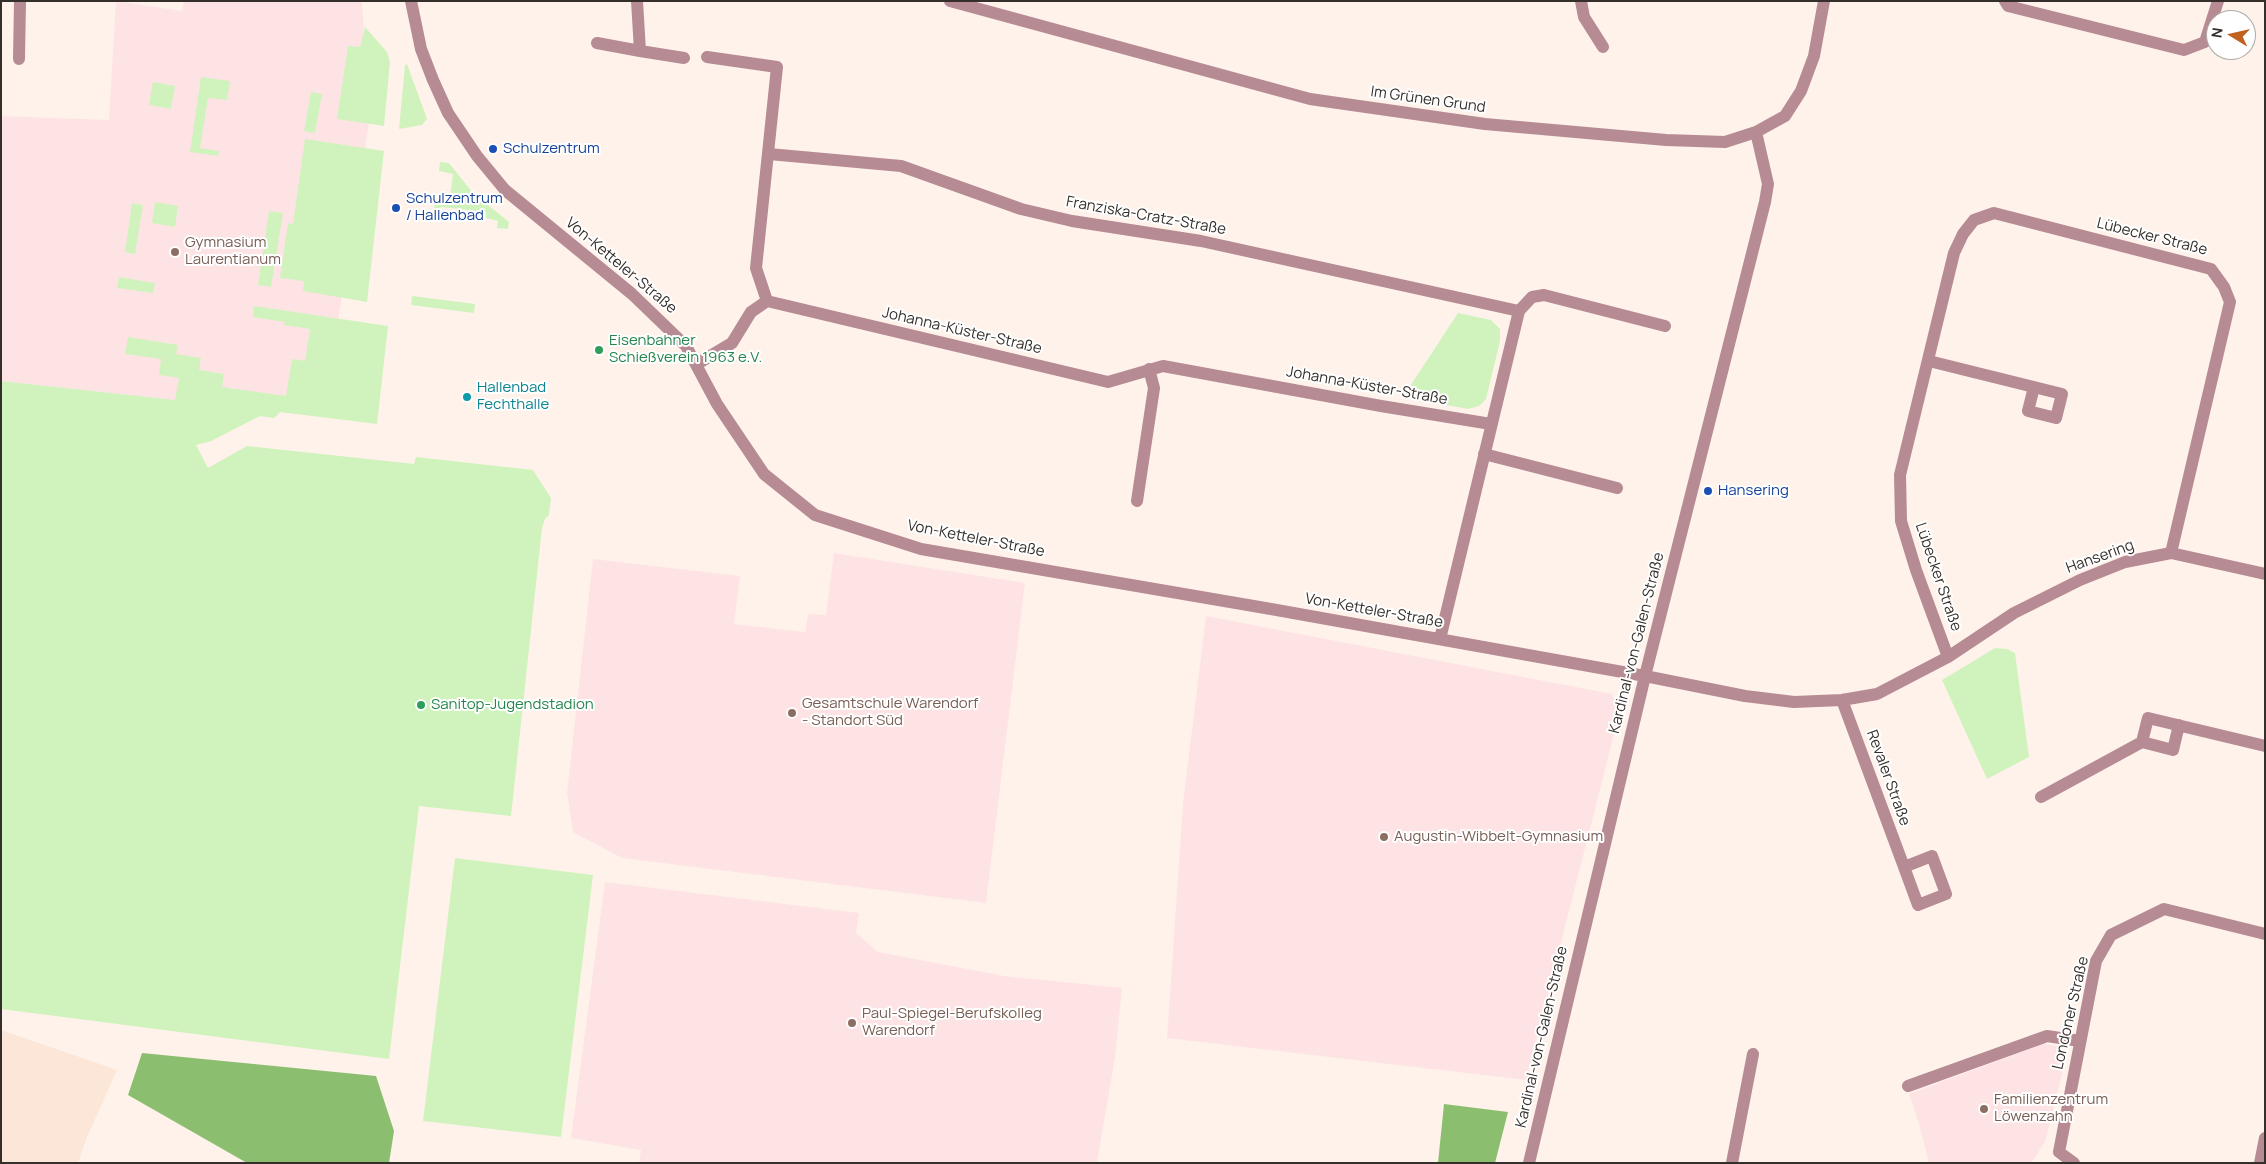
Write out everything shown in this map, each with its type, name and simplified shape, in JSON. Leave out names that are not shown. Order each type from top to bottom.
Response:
[{"type":"street","points":[[19,59],[20,1]]},
{"type":"street","name":"Von-Ketteler-Straße","points":[[410,1],[421,49],[448,113],[492,176],[527,209],[658,317],[686,346],[697,364],[716,404],[764,474],[815,515],[921,549],[1645,676]]},
{"type":"street","points":[[637,1],[640,51]]},
{"type":"street","name":"Im Grünen Grund","points":[[950,1],[1310,99],[1485,124],[1666,140],[1725,142],[1756,132],[1785,116],[1801,91],[1814,56],[1824,1]]},
{"type":"street","points":[[1581,1],[1584,16],[1603,47]]},
{"type":"street","points":[[2005,1],[2008,6],[2184,50],[2205,42],[2218,1]]},
{"type":"street","points":[[597,44],[684,58]]},
{"type":"street","points":[[697,364],[732,343],[751,312],[767,301],[756,268],[777,68],[707,57]]},
{"type":"street","name":"Kardinal-von-Galen-Straße","points":[[1529,1163],[1645,676],[1765,202],[1768,184],[1756,132]]},
{"type":"street","name":"Franziska-Cratz-Straße","points":[[769,154],[902,166],[1030,211],[1072,221],[1201,241],[1519,311]]},
{"type":"street","name":"Lübecker Straße","points":[[1948,657],[1916,570],[1901,521],[1900,475],[1954,253],[1963,234],[1974,220],[1994,213],[2211,269],[2224,286],[2230,302],[2172,553]]},
{"type":"street","points":[[1440,639],[1519,311],[1532,297],[1544,296],[1665,326]]},
{"type":"street","name":"Johanna-Küster-Straße","points":[[767,301],[1108,382],[1163,366],[1491,424]]},
{"type":"street","points":[[1929,361],[2034,387]]},
{"type":"street","points":[[1137,501],[1154,388],[1149,369]]},
{"type":"street","points":[[1484,454],[1617,488]]},
{"type":"street","name":"Hansering","points":[[1645,676],[1745,696],[1794,702],[1842,700],[1877,694],[1948,657],[2014,613],[2080,580],[2125,562],[2172,553],[2265,574]]},
{"type":"street","name":"Revaler Straße","points":[[1842,700],[1904,867]]},
{"type":"street","points":[[2142,742],[2148,718],[2265,746]]},
{"type":"street","points":[[2042,797],[2142,742],[2173,750],[2179,726]]},
{"type":"street","name":"Londoner Straße","points":[[2074,1163],[2058,1152],[2096,961],[2111,935],[2164,909],[2265,934]]},
{"type":"street","points":[[1908,1086],[2047,1036],[2080,1041]]},
{"type":"street","points":[[1732,1163],[1752,1054]]},
{"type":"street","points":[[2260,1163],[2265,1138]]},
{"type":"shaded area","name":"Gymnasium Laurentianum","points":[[116,1],[182,11],[184,1],[362,1],[369,123],[323,416],[280,412],[274,418],[260,416],[211,441],[189,402],[1,381],[1,116],[109,120]]},
{"type":"shaded area","name":"Gesamtschule Warendorf - Standort Süd","points":[[834,553],[1025,583],[986,903],[622,858],[573,832],[567,793],[593,559],[740,576],[734,624],[805,632],[808,614],[826,615]]},
{"type":"shaded area","name":"Augustin-Wibbelt-Gymnasium","points":[[1206,616],[1612,694],[1619,715],[1526,1080],[1167,1038],[1183,803]]},
{"type":"shaded area","name":"Paul-Spiegel-Berufskolleg Warendorf","points":[[605,882],[859,913],[856,933],[878,952],[1004,976],[1122,988],[1115,1057],[1097,1163],[639,1163],[641,1150],[571,1138]]},
{"type":"shaded area","points":[[1,1030],[117,1070],[87,1137],[78,1163],[1,1163]]},
{"type":"shaded area","name":"Familienzentrum Löwenzahn","points":[[2043,1044],[2062,1047],[2067,1054],[2045,1142],[2031,1163],[1929,1163],[1909,1094]]},
{"type":"green space","points":[[365,27],[387,52],[390,62],[384,126],[337,119],[348,46],[360,47]]},
{"type":"green space","points":[[407,64],[427,119],[422,125],[399,129],[405,65]]},
{"type":"green space","points":[[201,77],[230,81],[227,100],[208,98],[200,148],[219,151],[218,156],[190,152]]},
{"type":"green space","points":[[153,82],[175,86],[171,109],[149,105]]},
{"type":"green space","points":[[311,92],[322,94],[315,133],[304,131]]},
{"type":"green space","points":[[305,139],[384,151],[367,302],[303,291],[304,281],[280,278],[288,223],[293,224]]},
{"type":"green space","points":[[440,162],[449,163],[473,193],[509,222],[508,229],[497,228],[498,221],[486,218],[486,212],[441,207],[439,220],[436,219],[433,216],[435,203],[449,205],[453,174],[439,171]]},
{"type":"green space","points":[[155,202],[178,206],[175,227],[152,223]]},
{"type":"green space","points":[[132,203],[143,205],[135,254],[125,252]]},
{"type":"green space","points":[[269,211],[283,213],[271,287],[258,285]]},
{"type":"green space","points":[[119,277],[155,283],[153,293],[117,288]]},
{"type":"green space","points":[[412,296],[475,304],[474,313],[411,305]]},
{"type":"green space","points":[[254,306],[388,326],[377,424],[280,412],[274,418],[260,416],[211,441],[196,445],[208,468],[247,446],[414,464],[416,457],[533,470],[551,498],[549,515],[545,519],[542,528],[511,816],[419,806],[389,1059],[1,1009],[1,381],[175,400],[179,378],[159,375],[161,359],[125,354],[128,337],[178,345],[176,354],[201,358],[199,370],[224,374],[222,387],[286,396],[292,359],[305,361],[310,329],[284,325],[285,322],[253,317]]},
{"type":"green space","points":[[1458,313],[1491,320],[1500,329],[1500,341],[1486,399],[1479,406],[1468,409],[1403,397]]},
{"type":"green space","points":[[1995,648],[2007,649],[2015,653],[2029,757],[1987,779],[1942,680]]},
{"type":"green space","points":[[455,858],[593,875],[561,1137],[423,1121]]},
{"type":"green space","points":[[142,1053],[376,1076],[394,1131],[389,1163],[247,1163],[128,1095]]},
{"type":"green space","points":[[1444,1104],[1508,1112],[1495,1163],[1438,1163]]},
{"type":"place","name":"Schulzentrum","points":[[493,149]]},
{"type":"place","name":"Schulzentrum / Hallenbad","points":[[396,208]]},
{"type":"place","name":"Gymnasium Laurentianum","points":[[175,252]]},
{"type":"place","name":"Eisenbahner Schießverein 1963 e.V.","points":[[599,350]]},
{"type":"place","name":"Hallenbad Fechthalle","points":[[467,397]]},
{"type":"place","name":"Hansering","points":[[1708,491]]},
{"type":"place","name":"Sanitop-Jugendstadion","points":[[421,705]]},
{"type":"place","name":"Gesamtschule Warendorf - Standort Süd","points":[[792,713]]},
{"type":"place","name":"Augustin-Wibbelt-Gymnasium","points":[[1384,837]]},
{"type":"place","name":"Paul-Spiegel-Berufskolleg Warendorf","points":[[852,1023]]},
{"type":"place","name":"Familienzentrum Löwenzahn","points":[[1984,1109]]}]
